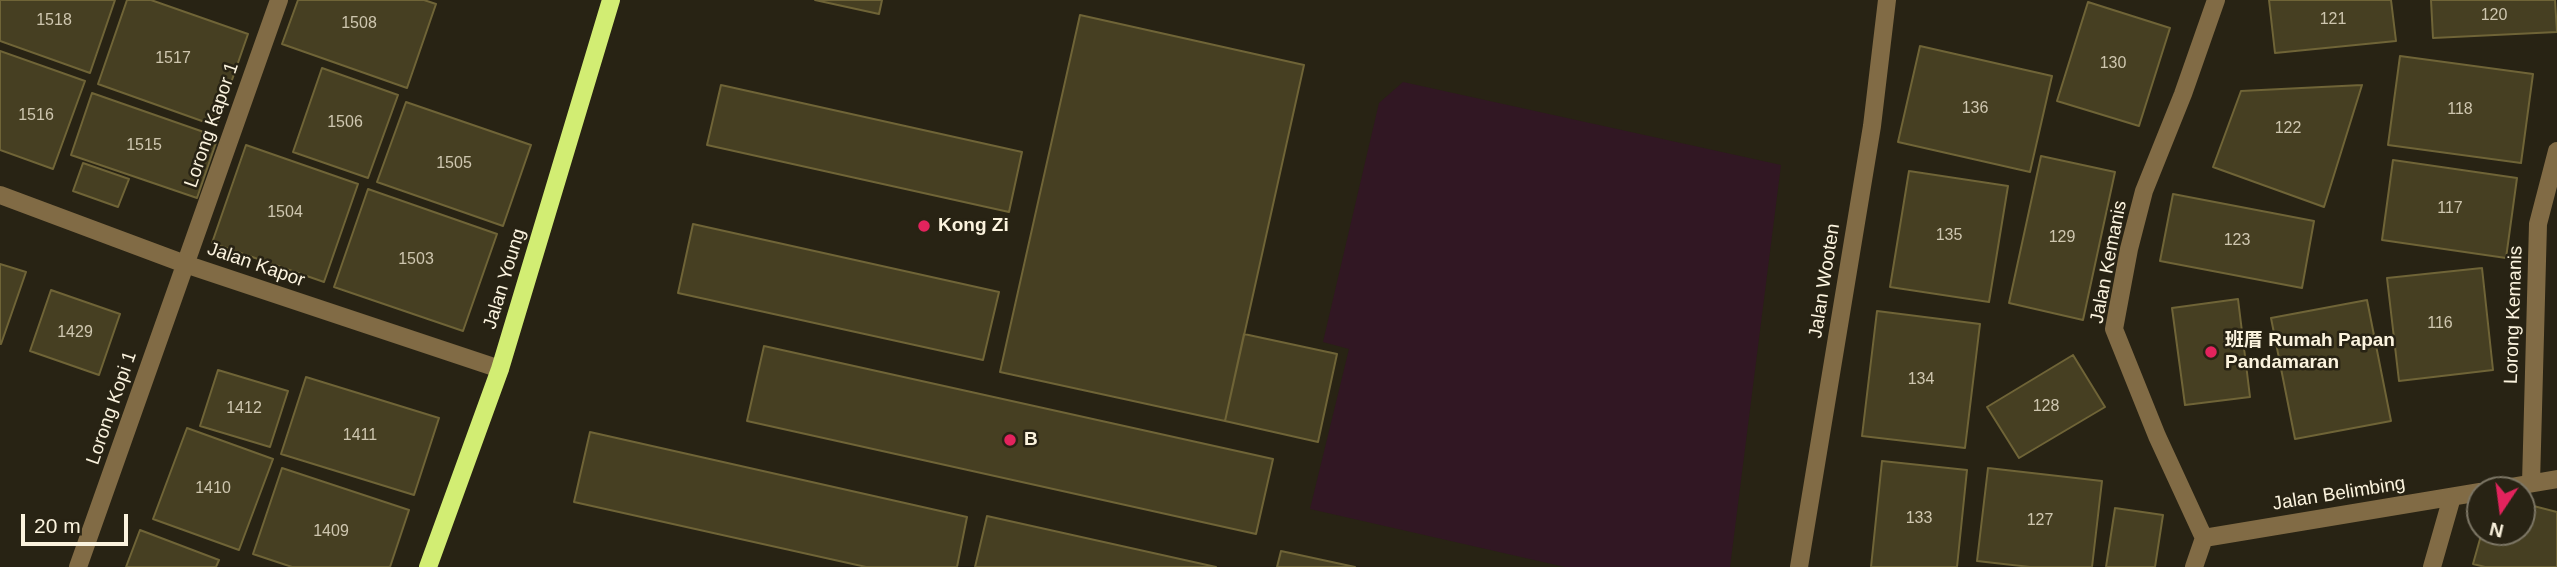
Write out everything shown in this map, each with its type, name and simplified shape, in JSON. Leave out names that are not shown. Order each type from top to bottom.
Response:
[{"type":"main road","name":"Jalan Young","points":[[428,567],[500,369],[611,0]]},
{"type":"street","name":"Lorong Kapor 1","points":[[185,264],[279,0]]},
{"type":"street","name":"Jalan Wooten","points":[[1799,567],[1872,126],[1886,0]]},
{"type":"street","name":"Jalan Kemanis","points":[[2204,538],[2151,424],[2114,329],[2129,249],[2144,191],[2183,94],[2216,0]]},
{"type":"street","name":"Lorong Kemanis","points":[[2531,476],[2538,224],[2557,151]]},
{"type":"street","name":"Jalan Kapor","points":[[0,195],[185,264],[500,369]]},
{"type":"street","name":"Lorong Kopi 1","points":[[79,567],[185,264]]},
{"type":"street","points":[[2536,482],[2557,479]]},
{"type":"street","name":"Jalan Belimbing","points":[[2204,538],[2466,494]]},
{"type":"street","points":[[2432,567],[2452,497]]},
{"type":"street","points":[[2194,567],[2204,538]]},
{"type":"shaded area","points":[[1403,82],[1781,165],[1730,567],[1565,567],[1310,509],[1349,349],[1323,342],[1379,103]]},
{"type":"building","points":[[0,0],[115,0],[90,73],[0,41]]},
{"type":"building","points":[[127,0],[151,0],[248,34],[216,126],[98,84]]},
{"type":"building","points":[[298,0],[424,0],[436,4],[407,88],[282,44]]},
{"type":"building","points":[[815,0],[882,0],[879,14]]},
{"type":"building","points":[[2269,0],[2391,0],[2396,41],[2275,53]]},
{"type":"building","points":[[2431,0],[2555,0],[2557,32],[2433,38]]},
{"type":"building","points":[[2088,2],[2170,28],[2139,126],[2057,101]]},
{"type":"building","points":[[1080,15],[1304,65],[1225,421],[1000,372]]},
{"type":"building","points":[[1920,46],[2052,76],[2030,172],[1898,142]]},
{"type":"building","points":[[0,51],[85,81],[53,169],[0,150]]},
{"type":"building","points":[[2400,56],[2533,74],[2521,163],[2388,145]]},
{"type":"building","points":[[322,68],[398,95],[368,178],[293,152]]},
{"type":"building","points":[[721,85],[1022,152],[1009,212],[707,145]]},
{"type":"building","points":[[2362,85],[2324,207],[2213,167],[2241,91]]},
{"type":"building","points":[[92,93],[218,137],[197,198],[71,155]]},
{"type":"building","points":[[406,102],[531,145],[503,226],[377,182]]},
{"type":"building","points":[[246,145],[358,184],[324,282],[212,243]]},
{"type":"building","points":[[2041,156],[2115,172],[2083,320],[2009,303]]},
{"type":"building","points":[[2393,160],[2517,178],[2506,258],[2382,240]]},
{"type":"building","points":[[83,163],[129,179],[118,207],[73,191]]},
{"type":"building","points":[[1909,171],[2008,186],[1989,302],[1890,287]]},
{"type":"building","points":[[368,189],[497,234],[463,331],[334,287]]},
{"type":"building","points":[[2173,194],[2314,221],[2302,288],[2160,261]]},
{"type":"building","points":[[693,224],[999,292],[983,360],[678,293]]},
{"type":"building","points":[[0,264],[26,272],[1,344],[0,344]]},
{"type":"building","points":[[2482,268],[2493,370],[2399,381],[2387,278]]},
{"type":"building","points":[[51,290],[120,314],[99,375],[30,351]]},
{"type":"building","name":"班厝 Rumah Papan Pandamaran","points":[[2238,299],[2250,397],[2185,405],[2172,308]]},
{"type":"building","points":[[2367,300],[2391,421],[2295,439],[2271,318]]},
{"type":"building","points":[[1877,311],[1980,324],[1965,448],[1862,436]]},
{"type":"building","points":[[1244,334],[1337,354],[1318,442],[1225,421]]},
{"type":"building","name":"B","points":[[764,346],[1273,459],[1256,534],[747,421]]},
{"type":"building","points":[[2073,355],[2105,407],[2019,458],[1987,407]]},
{"type":"building","points":[[218,370],[288,391],[270,447],[200,426]]},
{"type":"building","points":[[306,377],[439,418],[414,495],[281,454]]},
{"type":"building","points":[[187,428],[273,459],[239,550],[153,519]]},
{"type":"building","points":[[590,432],[967,517],[957,567],[866,567],[574,502]]},
{"type":"building","points":[[1882,461],[1967,470],[1957,567],[1871,567]]},
{"type":"building","points":[[282,468],[409,510],[390,567],[292,567],[253,554]]},
{"type":"building","points":[[1988,468],[2102,481],[2092,567],[2030,567],[1977,561]]},
{"type":"building","points":[[2536,507],[2557,512],[2557,567],[2485,567],[2473,564],[2478,546],[2536,546]]},
{"type":"building","points":[[2115,508],[2163,515],[2155,567],[2106,567]]},
{"type":"building","points":[[987,516],[1216,567],[975,567]]},
{"type":"building","points":[[140,530],[219,560],[216,567],[126,567]]},
{"type":"building","points":[[1281,551],[1355,567],[1277,567]]},
{"type":"place","name":"Kong Zi","points":[[924,226]]},
{"type":"place","name":"班厝 Rumah Papan Pandamaran","points":[[2211,352]]},
{"type":"place","name":"B","points":[[1010,440]]}]
